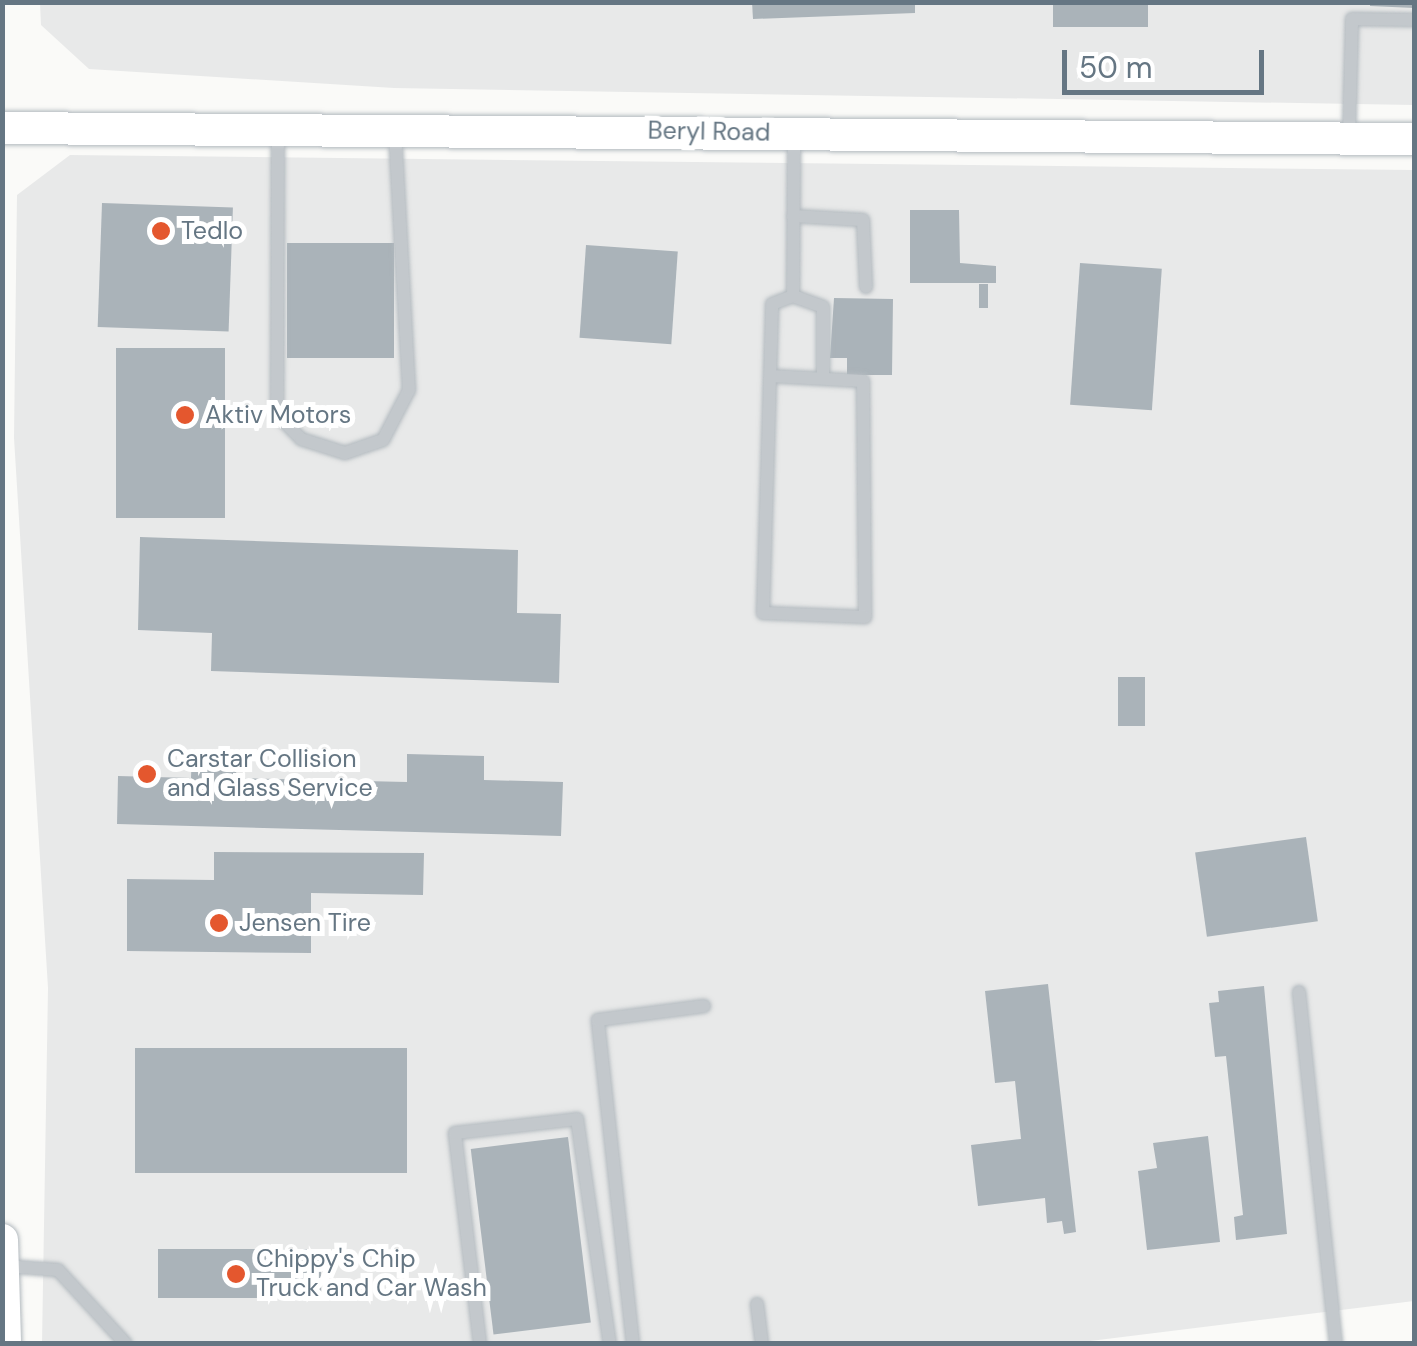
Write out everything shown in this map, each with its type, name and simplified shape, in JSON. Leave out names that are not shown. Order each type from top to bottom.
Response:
[{"type":"street","name":"Beryl Road","points":[[2,128],[278,127],[1414,139]]},
{"type":"street","points":[[2,1240],[4,1344]]},
{"type":"lane","points":[[1349,138],[1352,19],[1414,20]]},
{"type":"lane","points":[[278,127],[277,414],[301,439],[345,453],[382,440],[409,390],[395,128]]},
{"type":"lane","points":[[793,296],[794,132]]},
{"type":"lane","points":[[793,216],[863,220],[866,287]]},
{"type":"lane","points":[[770,376],[863,381],[865,617],[763,613],[772,304],[793,296],[823,306],[823,378]]},
{"type":"lane","points":[[1299,992],[1336,1344]]},
{"type":"lane","points":[[632,1344],[598,1020],[704,1006]]},
{"type":"lane","points":[[480,1344],[456,1134],[576,1119],[610,1344]]},
{"type":"lane","points":[[3,1266],[58,1270],[126,1344]]},
{"type":"lane","points":[[758,1304],[762,1344]]},
{"type":"shaded area","points":[[40,3],[1414,3],[1414,105],[394,88],[89,69],[41,25]]},
{"type":"shaded area","points":[[70,155],[1414,170],[1414,1301],[1066,1344],[42,1343],[48,988],[14,438],[17,195]]},
{"type":"building","points":[[752,2],[915,2],[915,13],[753,19]]},
{"type":"building","points":[[1053,2],[1148,2],[1148,27],[1053,27]]},
{"type":"building","points":[[1370,2],[1414,2],[1414,8],[1370,6]]},
{"type":"building","points":[[102,203],[233,208],[229,331],[98,327]]},
{"type":"building","points":[[910,210],[959,210],[960,263],[996,266],[996,283],[910,283]]},
{"type":"building","points":[[287,243],[394,243],[394,358],[287,358]]},
{"type":"building","points":[[586,245],[678,251],[671,344],[580,338]]},
{"type":"building","points":[[1080,263],[1162,269],[1152,410],[1070,405]]},
{"type":"building","points":[[979,284],[988,284],[988,308],[979,308]]},
{"type":"building","points":[[834,298],[893,299],[892,375],[847,375],[847,358],[830,358]]},
{"type":"building","points":[[116,348],[225,348],[225,518],[116,518]]},
{"type":"building","points":[[140,537],[518,550],[517,613],[561,614],[559,683],[211,671],[212,633],[138,630]]},
{"type":"building","points":[[1118,677],[1145,677],[1145,726],[1118,726]]},
{"type":"building","points":[[192,750],[237,751],[236,778],[407,782],[407,754],[484,756],[484,780],[563,782],[561,836],[117,824],[118,776],[191,778]]},
{"type":"building","points":[[1306,837],[1318,921],[1207,937],[1195,853]]},
{"type":"building","name":"Jensen Tire","points":[[214,852],[424,853],[423,895],[311,893],[311,953],[127,951],[127,879],[214,880]]},
{"type":"building","points":[[1048,984],[1076,1232],[1064,1234],[1062,1221],[1047,1223],[1045,1198],[978,1206],[971,1145],[1021,1139],[1015,1081],[995,1083],[985,991]]},
{"type":"building","points":[[1264,986],[1287,1234],[1236,1240],[1234,1217],[1243,1215],[1226,1056],[1215,1057],[1209,1003],[1219,1002],[1218,991]]},
{"type":"building","points":[[135,1048],[407,1048],[407,1173],[135,1173]]},
{"type":"building","points":[[1208,1136],[1220,1242],[1147,1250],[1138,1171],[1157,1168],[1153,1143]]},
{"type":"building","points":[[568,1137],[591,1323],[494,1335],[471,1149]]},
{"type":"building","name":"Chippy's Chip Truck and Car Wash","points":[[158,1249],[321,1249],[321,1298],[158,1298]]},
{"type":"place","name":"Tedlo","points":[[161,231]]},
{"type":"place","name":"Aktiv Motors","points":[[185,415]]},
{"type":"place","name":"Carstar Collision and Glass Service","points":[[147,774]]},
{"type":"place","name":"Jensen Tire","points":[[219,923]]},
{"type":"place","name":"Chippy's Chip Truck and Car Wash","points":[[236,1274]]}]
